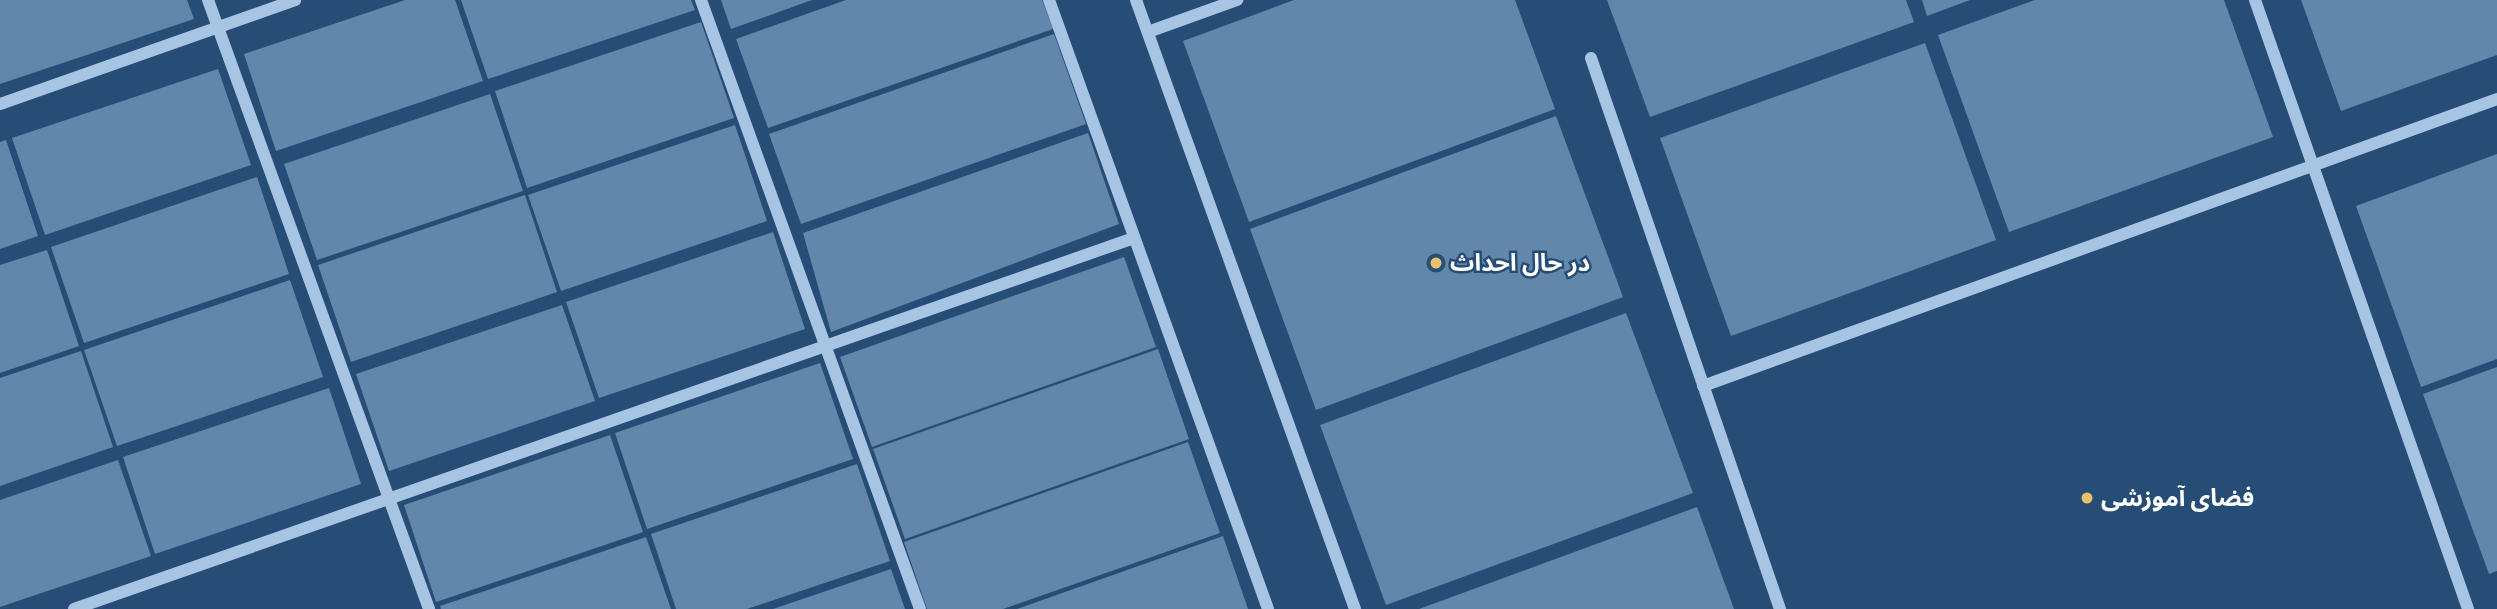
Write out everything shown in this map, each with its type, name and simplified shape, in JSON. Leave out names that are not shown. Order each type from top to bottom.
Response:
[{"type":"street","points":[[208,0],[429,609]]},
{"type":"street","points":[[0,104],[295,0]]},
{"type":"street","points":[[701,0],[920,609]]},
{"type":"street","points":[[1049,0],[1268,609]]},
{"type":"street","points":[[1136,0],[1354,609]]},
{"type":"street","points":[[1148,32],[1237,0]]},
{"type":"street","points":[[2255,0],[2468,609]]},
{"type":"street","points":[[1591,58],[1780,609]]},
{"type":"street","points":[[1703,386],[2497,99]]},
{"type":"street","points":[[74,609],[824,344],[1134,238]]},
{"type":"building","points":[[0,0],[187,0],[194,19],[0,84]]},
{"type":"building","points":[[405,0],[455,0],[483,81],[276,151],[244,54]]},
{"type":"building","points":[[461,0],[691,0],[695,10],[488,79]]},
{"type":"building","points":[[721,0],[812,0],[731,29]]},
{"type":"building","points":[[846,0],[1042,0],[1053,29],[768,128],[736,39]]},
{"type":"building","points":[[1294,0],[1515,0],[1555,109],[1249,222],[1183,41]]},
{"type":"building","points":[[1607,0],[1906,0],[1914,22],[1650,117]]},
{"type":"building","points":[[1922,0],[1970,0],[1927,16]]},
{"type":"building","points":[[2035,0],[2224,0],[2273,137],[2009,232],[1938,35]]},
{"type":"building","points":[[2301,0],[2497,0],[2497,55],[2341,111]]},
{"type":"building","points":[[701,22],[734,118],[527,188],[495,91]]},
{"type":"building","points":[[1054,34],[1086,124],[801,224],[769,134]]},
{"type":"building","points":[[1925,43],[1996,240],[1731,336],[1660,138]]},
{"type":"building","points":[[218,69],[251,165],[45,235],[12,138]]},
{"type":"building","points":[[490,94],[523,191],[317,260],[284,164]]},
{"type":"building","name":"در حال احداث","points":[[1556,116],[1623,297],[1316,410],[1250,229]]},
{"type":"building","points":[[735,125],[767,221],[561,291],[528,195]]},
{"type":"building","points":[[1088,133],[1119,224],[831,332],[803,233]]},
{"type":"building","points":[[6,140],[38,236],[0,249],[0,142]]},
{"type":"building","points":[[2497,154],[2497,359],[2421,387],[2356,206]]},
{"type":"building","points":[[257,177],[289,274],[84,343],[51,247]]},
{"type":"building","points":[[525,195],[557,292],[351,362],[318,265]]},
{"type":"building","points":[[773,232],[805,329],[599,398],[566,302]]},
{"type":"building","points":[[47,250],[79,346],[0,373],[0,265]]},
{"type":"building","points":[[1124,257],[1156,347],[872,447],[840,357]]},
{"type":"building","points":[[290,280],[323,377],[117,446],[84,350]]},
{"type":"building","points":[[562,305],[595,401],[389,471],[356,374]]},
{"type":"building","name":"در حال احداث","points":[[1626,313],[1693,493],[1386,605],[1320,425]]},
{"type":"building","points":[[1158,349],[1189,439],[905,539],[873,449]]},
{"type":"building","points":[[81,351],[113,447],[0,486],[0,378]]},
{"type":"building","points":[[820,363],[853,459],[647,529],[615,433]]},
{"type":"building","points":[[2497,367],[2497,571],[2489,574],[2423,394]]},
{"type":"building","points":[[329,388],[361,484],[155,554],[123,457]]},
{"type":"building","points":[[610,435],[643,532],[436,602],[404,505]]},
{"type":"building","points":[[1188,442],[1220,533],[1003,609],[927,609],[904,542]]},
{"type":"building","points":[[118,460],[151,556],[0,607],[0,500]]},
{"type":"building","points":[[857,464],[890,561],[747,609],[676,609],[651,534]]},
{"type":"building","points":[[1697,507],[1734,609],[1419,609]]},
{"type":"building","points":[[1223,536],[1248,609],[1017,609]]},
{"type":"building","points":[[646,537],[671,609],[441,609],[440,606]]},
{"type":"building","points":[[891,569],[905,609],[773,609]]},
{"type":"place","name":"در حال احداث","points":[[1436,263]]},
{"type":"place","name":"فضای آموزشی","points":[[2087,498]]}]
